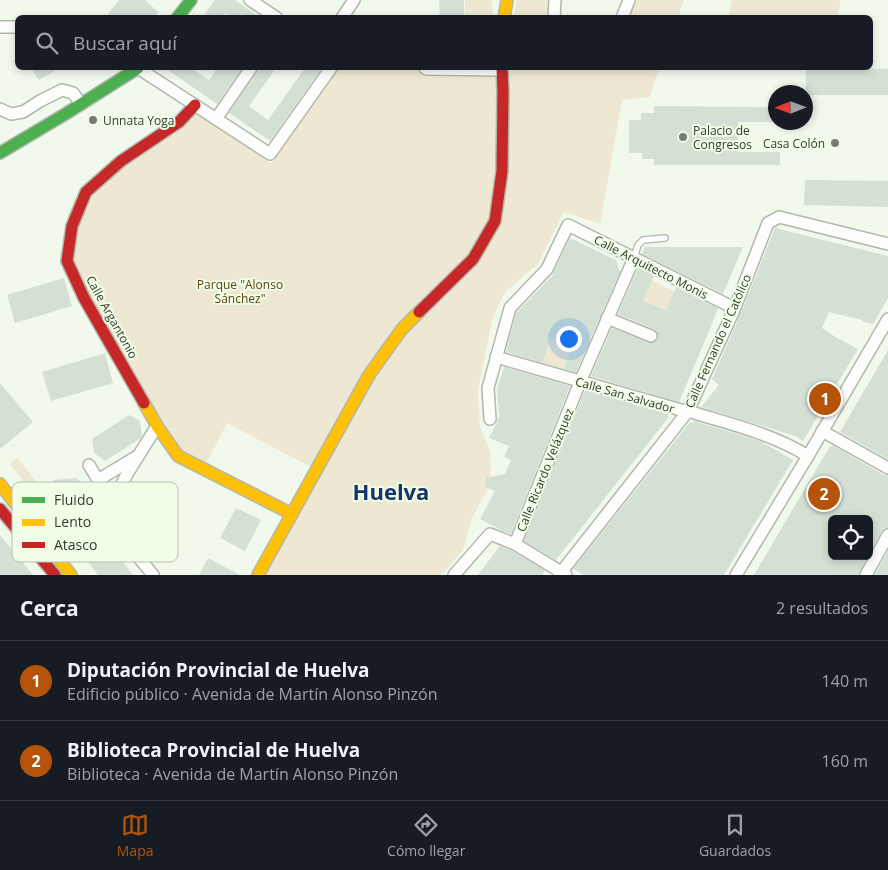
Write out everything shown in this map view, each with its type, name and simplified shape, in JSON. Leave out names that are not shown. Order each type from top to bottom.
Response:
[{"type":"street","points":[[179,15],[190,0]]},
{"type":"street","points":[[250,0],[272,15]]},
{"type":"street","points":[[344,15],[354,0]]},
{"type":"street","points":[[496,0],[498,15]]},
{"type":"street","points":[[504,15],[507,0]]},
{"type":"street","points":[[554,15],[555,0]]},
{"type":"street","points":[[623,15],[629,0]]},
{"type":"street","points":[[0,27],[15,27]]},
{"type":"street","points":[[0,153],[135,70]]},
{"type":"street","points":[[141,70],[270,154],[330,70]]},
{"type":"street","points":[[216,119],[251,70]]},
{"type":"street","points":[[258,575],[369,375],[402,329],[473,259],[495,221],[502,171],[502,70]]},
{"type":"street","points":[[0,109],[11,114],[23,112],[62,90],[73,93],[81,104]]},
{"type":"street","name":"Calle Argantonio","points":[[195,105],[179,122],[120,161],[86,192],[72,226],[67,261],[84,298],[157,426],[178,456],[292,514]]},
{"type":"street","name":"Calle Fernando el Católico","points":[[563,574],[688,411],[734,310],[768,223],[779,218],[888,244]]},
{"type":"street","name":"Calle Arquitecto Monis","points":[[496,357],[510,308],[547,269],[568,225],[730,306],[734,310]]},
{"type":"street","name":"Calle Ricardo Velázquez","points":[[515,544],[580,382],[634,258]]},
{"type":"street","points":[[607,318],[651,336]]},
{"type":"street","points":[[736,575],[888,318]]},
{"type":"street","points":[[490,419],[488,388],[496,357]]},
{"type":"street","name":"Calle San Salvador","points":[[496,357],[766,435],[808,456]]},
{"type":"street","points":[[123,482],[157,426]]},
{"type":"street","points":[[822,431],[888,468]]},
{"type":"street","points":[[89,465],[98,480],[139,454]]},
{"type":"street","points":[[0,484],[12,500]]},
{"type":"street","points":[[0,509],[12,524]]},
{"type":"street","points":[[454,575],[490,534],[515,544],[563,574]]},
{"type":"street","points":[[866,575],[888,535]]},
{"type":"street","points":[[48,562],[45,564],[54,575]]},
{"type":"street","points":[[60,562],[71,575]]},
{"type":"street","points":[[142,562],[153,575]]},
{"type":"lane","points":[[634,258],[638,245],[643,240],[665,238]]},
{"type":"green space","points":[[465,0],[492,0],[493,15],[465,15]]},
{"type":"green space","points":[[517,0],[549,0],[549,15],[514,15]]},
{"type":"green space","points":[[637,0],[684,0],[679,15],[630,15]]},
{"type":"green space","points":[[732,0],[841,0],[837,15],[728,15]]},
{"type":"green space","name":"Parque \"Alonso Sánchez\"","points":[[336,70],[419,70],[427,75],[498,74],[497,169],[489,220],[468,256],[399,325],[311,467],[227,423],[206,464],[182,453],[164,427],[93,302],[74,259],[78,227],[91,195],[130,161],[197,114],[271,163]]},
{"type":"green space","points":[[509,70],[658,70],[650,97],[622,100],[600,224],[564,212],[538,264],[505,292],[492,320],[478,391],[480,427],[490,452],[491,483],[472,518],[463,550],[442,575],[266,575],[373,381],[407,333],[501,222]]},
{"type":"green space","points":[[652,280],[674,292],[666,310],[643,301]]},
{"type":"green space","points":[[553,329],[563,332],[560,342],[570,346],[564,370],[543,364]]},
{"type":"green space","points":[[17,458],[37,482],[24,482],[10,464]]},
{"type":"building","points":[[119,0],[145,0],[158,12],[156,15],[107,15]]},
{"type":"building","points":[[215,0],[235,0],[256,15],[228,15],[225,13],[224,15],[204,15]]},
{"type":"building","points":[[439,0],[464,0],[464,15],[440,15]]},
{"type":"building","points":[[888,69],[888,95],[813,95],[813,85],[806,85],[806,70]]},
{"type":"building","points":[[32,70],[56,70],[39,80]]},
{"type":"building","points":[[168,70],[194,70],[209,80],[216,70],[241,70],[217,104]]},
{"type":"building","points":[[258,70],[275,70],[249,106],[268,120],[304,70],[321,70],[270,141],[229,113]]},
{"type":"building","name":"Palacio de Congresos","points":[[654,106],[768,107],[768,122],[738,122],[738,152],[780,152],[780,165],[654,165],[654,159],[642,159],[642,153],[629,153],[629,120],[641,120],[641,113],[654,113]]},
{"type":"building","points":[[805,180],[888,181],[888,207],[804,205]]},
{"type":"building","points":[[775,228],[888,256],[888,298],[873,324],[829,312],[822,328],[858,349],[803,441],[795,436],[701,407],[719,385],[712,379]]},
{"type":"building","points":[[570,238],[616,260],[620,272],[576,372],[564,369],[571,345],[550,339],[543,363],[506,352],[516,313],[552,276]]},
{"type":"building","points":[[645,247],[743,247],[723,294],[642,254]]},
{"type":"building","points":[[638,268],[654,276],[643,301],[666,310],[676,287],[718,308],[679,402],[591,376],[612,328],[649,343],[655,342],[658,339],[654,329],[618,314]]},
{"type":"building","points":[[64,278],[72,306],[15,323],[7,295]]},
{"type":"building","points":[[888,350],[888,459],[840,432]]},
{"type":"building","points":[[105,353],[113,383],[51,401],[42,372]]},
{"type":"building","points":[[504,367],[570,386],[511,534],[480,519],[495,491],[485,487],[486,478],[505,474],[511,460],[504,457],[509,446],[489,438],[499,415],[497,389]]},
{"type":"building","points":[[0,383],[33,422],[0,449]]},
{"type":"building","points":[[585,390],[668,414],[668,418],[556,560],[524,541]]},
{"type":"building","points":[[129,415],[140,421],[141,438],[105,461],[94,453],[92,439]]},
{"type":"building","points":[[694,421],[760,441],[793,460],[724,575],[584,575],[573,569],[690,422],[693,423]]},
{"type":"building","points":[[832,445],[884,475],[888,475],[888,528],[882,531],[873,547],[873,515],[828,515],[828,560],[866,560],[859,575],[754,575],[830,446],[832,447]]},
{"type":"building","points":[[76,478],[81,482],[52,482],[54,480]]},
{"type":"building","points":[[236,508],[261,520],[245,551],[220,538]]},
{"type":"building","points":[[0,535],[12,550],[12,562],[22,562],[33,575],[0,575]]},
{"type":"building","points":[[500,546],[544,570],[543,575],[478,575]]},
{"type":"building","points":[[888,551],[888,575],[875,575]]},
{"type":"building","points":[[208,558],[240,575],[199,575]]},
{"type":"building","points":[[88,562],[123,562],[133,575],[98,575]]},
{"type":"traffic: fast","points":[[179,15],[191,0]]},
{"type":"traffic: fast","points":[[0,153],[135,70]]},
{"type":"traffic: slow","points":[[504,15],[507,0]]},
{"type":"traffic: slow","points":[[258,575],[369,375],[402,329],[419,312]]},
{"type":"traffic: slow","points":[[144,403],[178,456],[292,514]]},
{"type":"traffic: slow","points":[[0,484],[12,499]]},
{"type":"traffic: slow","points":[[61,562],[71,575]]},
{"type":"traffic: jam","points":[[419,312],[473,259],[495,221],[502,171],[502,70]]},
{"type":"traffic: jam","points":[[144,403],[84,298],[67,261],[72,226],[86,192],[121,161],[179,122],[195,105]]},
{"type":"traffic: jam","points":[[0,509],[12,523]]},
{"type":"traffic: jam","points":[[44,562],[55,575]]},
{"type":"place","name":"Unnata Yoga","points":[[93,120]]},
{"type":"place","name":"Palacio de Congresos","points":[[683,137]]},
{"type":"place","name":"Casa Colón","points":[[835,143]]},
{"type":"place","name":"Diputación Provincial de Huelva","points":[[825,399]]},
{"type":"place","name":"Biblioteca Provincial de Huelva","points":[[824,494]]},
{"type":"district","name":"Huelva","points":[[391,491]]}]
